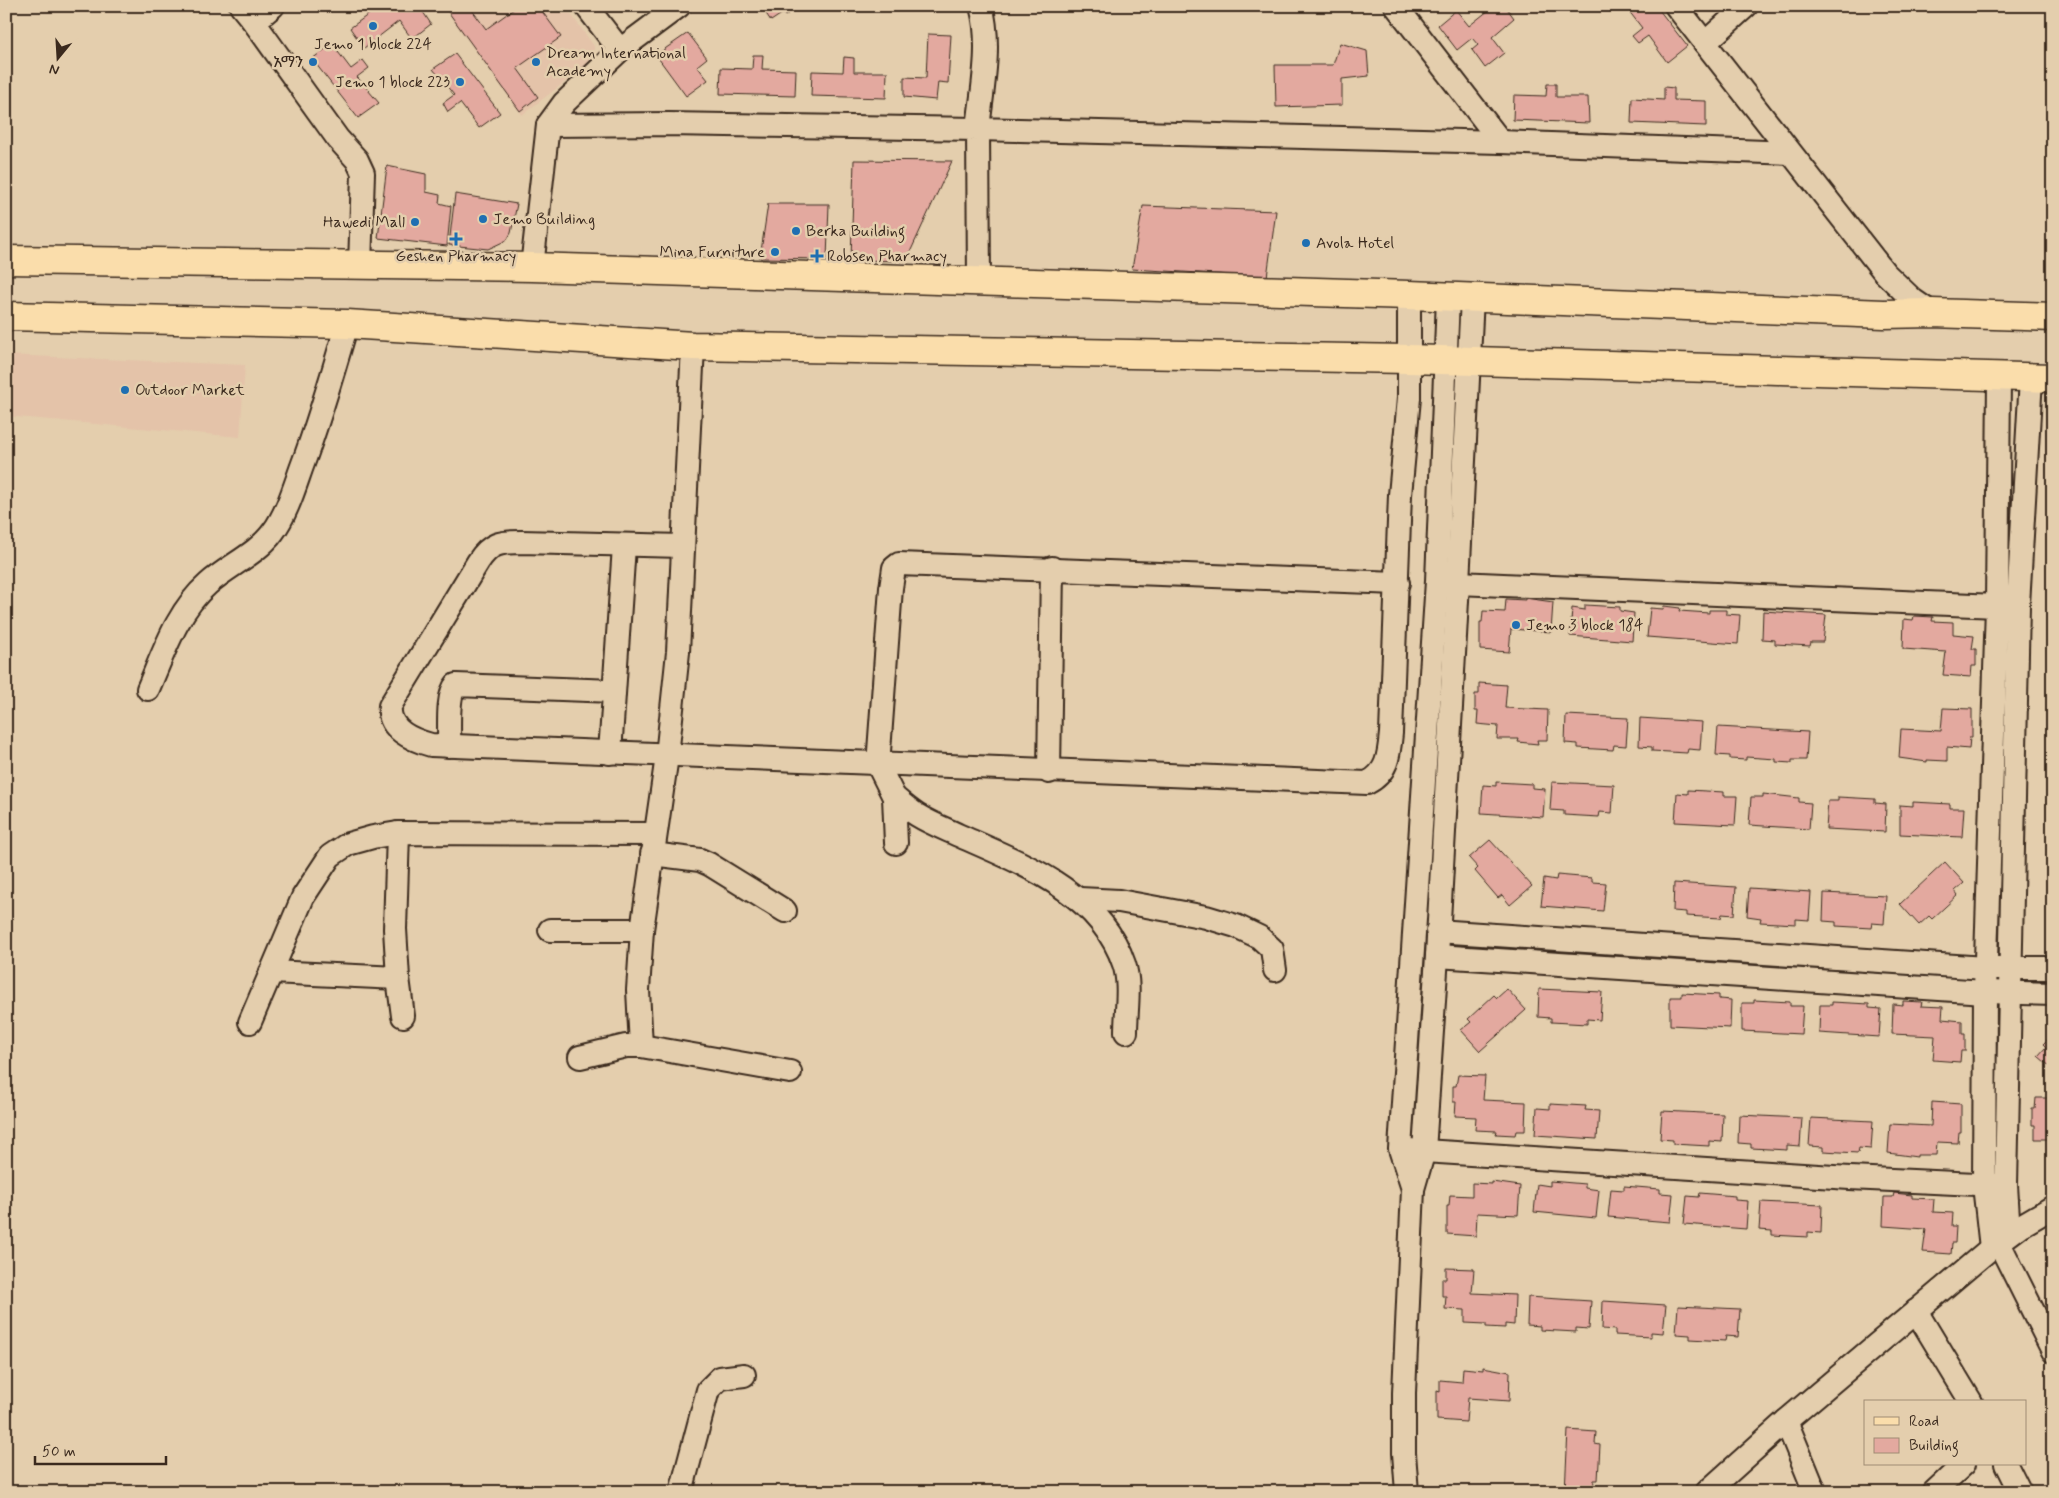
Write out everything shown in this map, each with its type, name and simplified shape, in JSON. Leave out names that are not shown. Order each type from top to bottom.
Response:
[{"type":"main road","points":[[6,245],[34,259]]},
{"type":"main road","points":[[6,260],[532,267],[1409,295],[1884,314],[1932,313],[2053,317]]},
{"type":"main road","points":[[6,316],[347,324],[693,346],[1408,359],[2042,378]]},
{"type":"street","points":[[273,6],[247,14],[338,139],[357,160],[363,174],[360,266]]},
{"type":"street","points":[[586,6],[620,50]]},
{"type":"street","points":[[532,267],[548,125],[564,103],[620,50],[679,6]]},
{"type":"street","points":[[1396,6],[1501,142]]},
{"type":"street","points":[[1676,6],[1885,273],[1913,300],[1932,313]]},
{"type":"street","points":[[1705,44],[1746,6]]},
{"type":"street","points":[[979,282],[978,129],[985,59],[986,9]]},
{"type":"street","points":[[548,125],[669,124],[978,129],[1501,142],[1790,153]]},
{"type":"street","points":[[1884,314],[1885,273]]},
{"type":"street","points":[[682,546],[506,542],[494,544],[485,551],[390,706],[389,714],[403,734],[417,742],[431,745],[1049,772],[1367,783],[1375,780],[1382,772],[1388,760],[1392,724],[1400,495],[1409,398],[1409,295]]},
{"type":"street","points":[[1407,1492],[1404,1453],[1404,1393],[1413,1189],[1424,1151],[1458,583],[1458,361],[1460,297]]},
{"type":"street","points":[[148,689],[176,626],[191,602],[208,584],[257,547],[273,532],[291,496],[317,424],[347,324]]},
{"type":"street","points":[[641,1046],[638,990],[642,930],[667,756],[678,652],[693,346]]},
{"type":"street","points":[[1413,1189],[1400,1149],[1437,581],[1458,361]]},
{"type":"street","points":[[1999,378],[1998,606],[1985,968],[1984,1185],[2000,1242],[2053,1351]]},
{"type":"street","points":[[2000,1242],[2006,1185],[2018,605],[2042,378]]},
{"type":"street","points":[[610,753],[624,546]]},
{"type":"street","points":[[896,843],[894,797],[878,765],[891,588],[894,568],[899,564],[907,562],[1398,583]]},
{"type":"street","points":[[1049,772],[1052,568]]},
{"type":"street","points":[[1458,583],[1998,606]]},
{"type":"street","points":[[449,746],[451,698],[452,690],[456,686],[614,690]]},
{"type":"street","points":[[894,797],[918,816],[1032,868],[1080,899],[1097,918],[1115,944],[1124,964],[1127,984],[1126,1032]]},
{"type":"street","points":[[398,833],[395,928],[398,978],[404,1016]]},
{"type":"street","points":[[250,1022],[303,897],[330,856],[348,844],[373,837],[398,833],[654,844],[705,862],[785,911]]},
{"type":"street","points":[[1080,899],[1119,901],[1206,917],[1236,926],[1258,938],[1272,949],[1275,970]]},
{"type":"street","points":[[550,930],[642,930]]},
{"type":"street","points":[[1437,931],[1985,968],[2053,968]]},
{"type":"street","points":[[1642,970],[1643,946]]},
{"type":"street","points":[[1437,956],[1985,992],[2053,994]]},
{"type":"street","points":[[271,972],[398,978]]},
{"type":"street","points":[[580,1057],[626,1046],[641,1046],[790,1072]]},
{"type":"street","points":[[1400,1149],[1850,1178],[2006,1185]]},
{"type":"street","points":[[1714,1489],[1786,1421],[1916,1311],[2000,1242],[2053,1207]]},
{"type":"street","points":[[1916,1311],[1969,1400]]},
{"type":"street","points":[[681,1492],[700,1414],[708,1390],[720,1378],[744,1375]]},
{"type":"street","points":[[1786,1421],[1815,1492]]},
{"type":"street","points":[[1934,1492],[1962,1466]]},
{"type":"street","points":[[2007,1466],[2020,1492]]},
{"type":"shaded area","name":"Dream International Academy","points":[[443,6],[565,6],[594,46],[594,53],[587,65],[522,115]]},
{"type":"shaded area","name":"Outdoor Market","points":[[6,355],[245,365],[240,437],[6,416]]},
{"type":"building","name":"Jemo 1 block 224","points":[[380,6],[396,8],[419,6],[431,24],[412,39],[399,21],[364,48],[350,28]]},
{"type":"building","points":[[444,6],[469,6],[486,29],[518,6],[538,6],[561,37],[517,68],[538,97],[520,111]]},
{"type":"building","points":[[761,6],[798,6],[785,16],[783,13],[771,21]]},
{"type":"building","points":[[1494,6],[1505,6],[1514,18],[1492,37],[1504,53],[1485,68],[1472,50],[1478,45],[1472,38],[1457,50],[1438,25],[1456,10],[1469,26]]},
{"type":"building","points":[[1625,6],[1656,6],[1687,46],[1667,62],[1648,36],[1638,43],[1632,36],[1642,28]]},
{"type":"building","points":[[688,33],[707,58],[697,66],[708,80],[686,96],[656,55]]},
{"type":"building","points":[[928,34],[951,35],[948,83],[938,82],[936,100],[904,97],[904,77],[926,78]]},
{"type":"building","points":[[1340,43],[1367,51],[1369,76],[1342,79],[1342,105],[1276,107],[1275,65],[1333,65]]},
{"type":"building","points":[[332,44],[351,69],[363,60],[369,68],[357,77],[379,103],[358,118],[312,59]]},
{"type":"building","name":"Jemo 1 block 223","points":[[455,54],[500,113],[479,128],[460,103],[448,112],[443,103],[454,95],[433,69]]},
{"type":"building","points":[[753,55],[763,55],[762,69],[796,70],[795,96],[720,94],[721,68],[752,69]]},
{"type":"building","points":[[844,57],[854,58],[854,72],[887,72],[886,98],[811,96],[812,71],[843,72]]},
{"type":"building","points":[[1547,84],[1556,84],[1556,97],[1588,97],[1589,123],[1513,120],[1514,95],[1546,96]]},
{"type":"building","points":[[1664,87],[1674,88],[1674,100],[1706,101],[1706,126],[1631,123],[1632,98],[1664,100]]},
{"type":"building","points":[[854,160],[952,161],[906,261],[851,260]]},
{"type":"building","name":"Hawedi Mall","points":[[387,166],[426,174],[426,192],[440,195],[439,203],[451,206],[447,246],[378,238]]},
{"type":"building","name":"Jemo Building","points":[[455,194],[517,204],[511,233],[507,240],[488,249],[449,245]]},
{"type":"building","name":"Berka Building","points":[[768,204],[829,204],[827,259],[760,258]]},
{"type":"building","points":[[1143,206],[1276,211],[1267,277],[1132,269]]},
{"type":"building","name":"Jemo 3 block 184","points":[[1525,598],[1553,602],[1551,632],[1511,629],[1509,652],[1480,650],[1480,622],[1482,622],[1483,611],[1505,612],[1506,599],[1525,600]]},
{"type":"building","points":[[1585,605],[1620,607],[1620,611],[1634,613],[1632,641],[1570,636],[1572,608],[1585,610]]},
{"type":"building","points":[[1664,606],[1680,608],[1679,611],[1709,613],[1709,610],[1726,610],[1726,614],[1740,615],[1738,644],[1647,637],[1650,608],[1663,609]]},
{"type":"building","points":[[1763,611],[1826,615],[1823,642],[1811,642],[1810,646],[1775,644],[1775,640],[1762,639]]},
{"type":"building","points":[[1914,616],[1933,617],[1932,621],[1953,622],[1953,634],[1974,636],[1972,649],[1976,649],[1976,666],[1972,666],[1971,677],[1943,675],[1946,652],[1903,649],[1904,619],[1913,620]]},
{"type":"building","points":[[1479,683],[1507,685],[1505,708],[1548,710],[1547,740],[1537,740],[1538,744],[1518,742],[1519,739],[1497,739],[1498,726],[1477,724],[1478,711],[1475,711],[1475,694],[1479,694]]},
{"type":"building","points":[[1943,708],[1972,709],[1972,737],[1970,737],[1969,749],[1947,747],[1947,761],[1927,760],[1927,762],[1899,758],[1901,729],[1941,731]]},
{"type":"building","points":[[1566,715],[1628,718],[1626,746],[1614,745],[1613,750],[1578,748],[1578,744],[1565,743]]},
{"type":"building","points":[[1640,718],[1702,722],[1700,750],[1688,749],[1687,753],[1652,751],[1652,747],[1639,746]]},
{"type":"building","points":[[1718,727],[1808,732],[1806,760],[1792,760],[1792,763],[1776,762],[1776,759],[1746,757],[1746,760],[1730,759],[1730,756],[1716,755]]},
{"type":"building","points":[[1496,782],[1532,784],[1532,788],[1545,789],[1543,817],[1481,813],[1483,785],[1496,786]]},
{"type":"building","points":[[1552,782],[1614,785],[1612,813],[1600,812],[1599,817],[1564,815],[1564,811],[1550,810]]},
{"type":"building","points":[[1688,790],[1724,792],[1724,796],[1737,796],[1735,825],[1675,822],[1677,793],[1688,794]]},
{"type":"building","points":[[1763,794],[1799,798],[1799,802],[1811,803],[1809,829],[1749,825],[1751,797],[1763,797]]},
{"type":"building","points":[[1838,797],[1875,799],[1875,803],[1886,804],[1885,832],[1826,829],[1828,801],[1838,801]]},
{"type":"building","points":[[1913,802],[1950,804],[1950,808],[1964,808],[1962,837],[1900,834],[1900,805],[1913,806]]},
{"type":"building","points":[[1490,840],[1532,886],[1510,905],[1502,895],[1498,898],[1475,871],[1478,868],[1469,858]]},
{"type":"building","points":[[1945,862],[1964,883],[1955,891],[1958,895],[1932,919],[1929,916],[1919,925],[1900,904]]},
{"type":"building","points":[[1557,875],[1592,878],[1592,882],[1606,883],[1603,911],[1541,906],[1544,878],[1556,880]]},
{"type":"building","points":[[1674,883],[1736,887],[1734,915],[1722,914],[1721,918],[1686,916],[1686,912],[1673,911]]},
{"type":"building","points":[[1749,888],[1811,892],[1809,920],[1796,919],[1796,924],[1760,922],[1761,918],[1747,916]]},
{"type":"building","points":[[1824,893],[1886,896],[1884,924],[1872,923],[1871,928],[1836,926],[1836,922],[1823,921]]},
{"type":"building","points":[[1507,989],[1526,1010],[1480,1051],[1461,1030],[1471,1022],[1468,1019],[1494,995],[1497,998]]},
{"type":"building","points":[[1539,989],[1602,992],[1600,1020],[1587,1019],[1587,1024],[1551,1022],[1551,1018],[1538,1017]]},
{"type":"building","points":[[1682,993],[1719,995],[1719,999],[1731,1000],[1730,1028],[1670,1025],[1670,997],[1682,997]]},
{"type":"building","points":[[1754,1000],[1790,1002],[1790,1006],[1803,1006],[1801,1034],[1742,1031],[1742,1003],[1754,1003]]},
{"type":"building","points":[[1903,1001],[1922,1002],[1921,1006],[1943,1007],[1942,1019],[1962,1021],[1962,1034],[1965,1034],[1965,1051],[1961,1051],[1960,1062],[1933,1060],[1935,1036],[1892,1034],[1893,1004],[1903,1005]]},
{"type":"building","points":[[1832,1002],[1869,1004],[1869,1008],[1881,1009],[1879,1037],[1819,1033],[1820,1005],[1832,1005]]},
{"type":"building","points":[[2053,1034],[2053,1069],[2038,1056],[2046,1047],[2043,1044]]},
{"type":"building","points":[[1458,1075],[1485,1076],[1483,1100],[1526,1102],[1525,1131],[1516,1131],[1515,1135],[1496,1134],[1497,1131],[1475,1130],[1476,1117],[1455,1116],[1456,1102],[1453,1102],[1453,1086],[1456,1086]]},
{"type":"building","points":[[2036,1098],[2053,1098],[2053,1139],[2035,1139],[2035,1125],[2032,1125],[2032,1109],[2035,1109]]},
{"type":"building","points":[[1932,1102],[1961,1104],[1961,1132],[1959,1132],[1958,1143],[1937,1142],[1936,1155],[1917,1155],[1917,1157],[1888,1153],[1890,1124],[1931,1126]]},
{"type":"building","points":[[1550,1104],[1586,1106],[1585,1110],[1599,1111],[1597,1139],[1535,1135],[1537,1108],[1550,1109]]},
{"type":"building","points":[[1662,1111],[1723,1114],[1722,1142],[1709,1141],[1709,1146],[1673,1144],[1673,1140],[1660,1139]]},
{"type":"building","points":[[1739,1115],[1802,1118],[1800,1146],[1787,1145],[1787,1150],[1751,1148],[1751,1144],[1738,1143]]},
{"type":"building","points":[[1811,1118],[1873,1121],[1871,1149],[1859,1148],[1858,1153],[1823,1151],[1823,1147],[1809,1146]]},
{"type":"building","points":[[1550,1181],[1585,1184],[1585,1188],[1599,1190],[1596,1218],[1534,1212],[1537,1184],[1550,1186]]},
{"type":"building","points":[[1492,1182],[1520,1186],[1518,1215],[1477,1213],[1476,1236],[1447,1234],[1447,1206],[1449,1206],[1450,1195],[1472,1196],[1472,1183],[1492,1184]]},
{"type":"building","points":[[1624,1186],[1660,1189],[1660,1193],[1673,1194],[1670,1222],[1608,1217],[1611,1189],[1624,1190]]},
{"type":"building","points":[[1700,1193],[1735,1196],[1735,1200],[1748,1201],[1746,1229],[1684,1224],[1687,1196],[1699,1197]]},
{"type":"building","points":[[1894,1193],[1912,1195],[1912,1198],[1934,1199],[1933,1212],[1953,1213],[1952,1226],[1956,1226],[1955,1243],[1952,1243],[1951,1254],[1923,1252],[1926,1229],[1883,1226],[1884,1197],[1893,1197]]},
{"type":"building","points":[[1761,1202],[1822,1205],[1821,1233],[1808,1232],[1808,1237],[1772,1235],[1772,1231],[1759,1230]]},
{"type":"building","points":[[1446,1268],[1474,1269],[1472,1293],[1515,1295],[1514,1325],[1505,1324],[1505,1328],[1486,1327],[1486,1324],[1465,1323],[1465,1310],[1445,1309],[1446,1296],[1442,1296],[1442,1279],[1446,1279]]},
{"type":"building","points":[[1528,1297],[1591,1301],[1589,1329],[1576,1328],[1576,1332],[1540,1330],[1540,1326],[1527,1325]]},
{"type":"building","points":[[1603,1301],[1666,1305],[1663,1333],[1651,1332],[1651,1337],[1615,1335],[1615,1330],[1602,1329]]},
{"type":"building","points":[[1678,1306],[1740,1309],[1738,1337],[1726,1336],[1725,1341],[1690,1339],[1690,1335],[1676,1334]]},
{"type":"building","points":[[1483,1367],[1510,1372],[1509,1401],[1468,1398],[1466,1422],[1437,1420],[1437,1391],[1440,1392],[1440,1380],[1462,1382],[1463,1368],[1483,1370]]},
{"type":"building","points":[[1568,1430],[1596,1432],[1595,1444],[1600,1445],[1598,1480],[1594,1480],[1593,1492],[1565,1491]]},
{"type":"place","name":"Jemo 1 block 224","points":[[373,26]]},
{"type":"place","name":"አማን","points":[[313,62]]},
{"type":"place","name":"Dream International Academy","points":[[536,62]]},
{"type":"place","name":"Jemo 1 block 223","points":[[460,82]]},
{"type":"place","name":"Jemo Building","points":[[483,219]]},
{"type":"place","name":"Hawedi Mall","points":[[415,222]]},
{"type":"place","name":"Berka Building","points":[[796,231]]},
{"type":"place","name":"Geshen Pharmacy","points":[[456,239]]},
{"type":"place","name":"Avola Hotel","points":[[1306,243]]},
{"type":"place","name":"Mina Furniture","points":[[775,252]]},
{"type":"place","name":"Robsen Pharmacy","points":[[817,256]]},
{"type":"place","name":"Outdoor Market","points":[[125,390]]},
{"type":"place","name":"Jemo 3 block 184","points":[[1516,625]]}]
